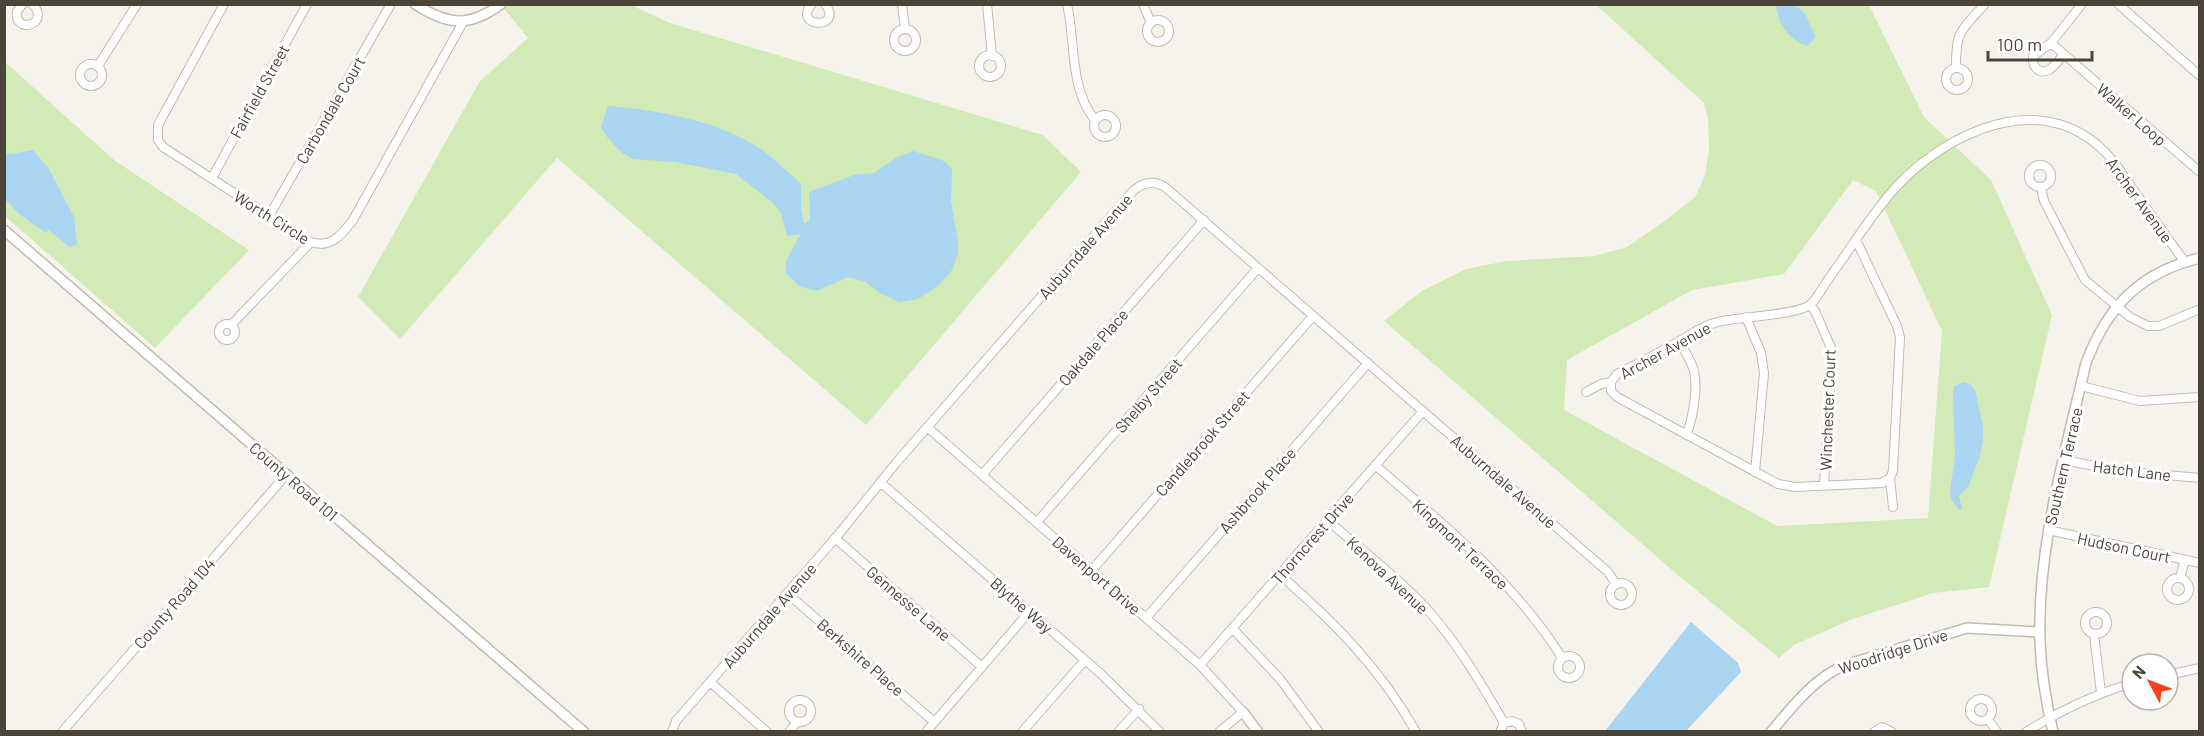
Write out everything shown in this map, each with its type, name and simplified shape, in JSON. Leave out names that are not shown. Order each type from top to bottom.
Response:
[{"type":"street","points":[[22,4],[16,15],[18,21],[24,25],[32,24],[37,19],[38,12],[33,5]]},
{"type":"street","points":[[98,66],[137,4]]},
{"type":"street","name":"Worth Circle","points":[[224,4],[158,125],[158,140],[163,147],[269,216],[311,242],[325,245],[333,242],[353,220],[463,22]]},
{"type":"street","name":"Fairfield Street","points":[[212,178],[307,4]]},
{"type":"street","name":"Carbondale Court","points":[[269,216],[391,4]]},
{"type":"street","points":[[415,4],[440,18],[463,22],[488,14],[501,4]]},
{"type":"street","points":[[812,4],[808,15],[811,21],[818,24],[825,22],[829,16],[829,9],[825,4]]},
{"type":"street","points":[[902,4],[905,29]]},
{"type":"street","points":[[987,4],[992,56]]},
{"type":"street","points":[[1067,4],[1079,90],[1085,108],[1095,120]]},
{"type":"street","points":[[1143,4],[1151,23]]},
{"type":"street","points":[[1956,68],[1956,45],[1959,33],[1985,4]]},
{"type":"street","points":[[2064,55],[2051,69],[2041,71],[2037,70],[2032,61],[2033,56],[2051,43],[2082,4]]},
{"type":"street","points":[[2118,4],[2199,76]]},
{"type":"street","name":"Walker Loop","points":[[2051,43],[2199,172]]},
{"type":"street","name":"Archer Avenue","points":[[1890,478],[1882,483],[1787,486],[1755,472],[1617,397],[1611,391],[1611,382],[1617,374],[1710,324],[1799,309],[1810,305],[1897,186],[1914,170],[1955,141],[1994,124],[2023,119],[2040,120],[2052,122],[2079,133],[2105,152],[2185,262]]},
{"type":"street","name":"Auburndale Avenue","points":[[672,732],[676,721],[835,538],[927,427],[1134,190],[1147,183],[1160,184],[1204,220],[1608,572],[1616,584]]},
{"type":"street","points":[[2041,187],[2044,201],[2085,279],[2117,307],[2148,326],[2159,326],[2199,309]]},
{"type":"street","name":"Oakdale Place","points":[[982,474],[1204,220]]},
{"type":"street","name":"County Road 101","points":[[4,230],[584,732]]},
{"type":"street","points":[[1856,240],[1897,326],[1900,337],[1893,471],[1890,478],[1893,507]]},
{"type":"street","points":[[231,326],[311,242]]},
{"type":"street","name":"Southern Terrace","points":[[2053,732],[2042,675],[2040,632],[2044,554],[2086,363],[2107,318],[2137,286],[2153,275],[2199,258]]},
{"type":"street","name":"Shelby Street","points":[[1037,522],[1258,268]]},
{"type":"street","name":"Winchester Court","points":[[1810,305],[1815,311],[1832,350],[1824,485]]},
{"type":"street","name":"Candlebrook Street","points":[[1092,570],[1313,316]]},
{"type":"street","points":[[1746,317],[1761,353],[1764,373],[1755,472]]},
{"type":"street","points":[[1679,341],[1694,369],[1695,377],[1692,420],[1686,435]]},
{"type":"street","name":"Ashbrook Place","points":[[1146,618],[1368,363]]},
{"type":"street","points":[[1586,392],[1601,384],[1611,382]]},
{"type":"street","points":[[2081,386],[2140,401],[2199,397]]},
{"type":"street","name":"Thorncrest Drive","points":[[1200,665],[1423,411]]},
{"type":"street","name":"Davenport Drive","points":[[927,427],[1200,665],[1258,732]]},
{"type":"street","name":"Hatch Lane","points":[[2064,460],[2120,471],[2199,478]]},
{"type":"street","name":"Kingmont Terrace","points":[[1375,465],[1486,563],[1535,620],[1562,658]]},
{"type":"street","name":"County Road 104","points":[[62,732],[286,475]]},
{"type":"street","name":"Blythe Way","points":[[880,482],[1085,660],[1139,709],[1160,732]]},
{"type":"street","name":"Kenova Avenue","points":[[1327,520],[1428,610],[1459,650],[1504,723]]},
{"type":"street","name":"Hudson Court","points":[[2048,530],[2199,563]]},
{"type":"street","name":"Gennesse Lane","points":[[835,538],[982,667]]},
{"type":"street","points":[[2180,578],[2185,560]]},
{"type":"street","points":[[1280,575],[1327,617],[1356,647],[1380,676],[1416,732]]},
{"type":"street","name":"Berkshire Place","points":[[787,593],[934,722]]},
{"type":"street","points":[[926,732],[1029,612]]},
{"type":"street","name":"Woodridge Drive","points":[[1771,732],[1811,686],[1845,665],[1967,628],[2040,632]]},
{"type":"street","points":[[1233,629],[1280,680],[1319,732]]},
{"type":"street","points":[[2094,634],[2101,693]]},
{"type":"street","points":[[1022,732],[1085,660]]},
{"type":"street","points":[[2180,672],[2199,668]]},
{"type":"street","points":[[710,682],[767,732]]},
{"type":"street","points":[[2026,732],[2049,716],[2120,687]]},
{"type":"street","points":[[1118,732],[1139,709]]},
{"type":"street","points":[[1219,732],[1243,712]]},
{"type":"street","points":[[1988,719],[1997,732]]},
{"type":"street","points":[[789,732],[797,722]]},
{"type":"street","points":[[1500,732],[1504,723],[1515,722],[1521,727],[1522,732]]},
{"type":"street","points":[[1874,732],[1882,727],[1892,732]]},
{"type":"green space","points":[[1595,4],[1869,5],[1924,117],[1991,180],[2052,315],[1989,587],[1933,593],[1850,620],[1794,645],[1779,658],[1678,575],[1384,321],[1422,291],[1466,269],[1507,261],[1595,256],[1627,247],[1695,197],[1705,176],[1709,150],[1708,118],[1704,103]],"holes":[[[1853,180],[1876,191],[1942,331],[1928,518],[1777,526],[1564,410],[1567,360],[1692,290],[1784,274]]]},
{"type":"green space","points":[[501,5],[631,5],[670,23],[1043,135],[1081,172],[866,425],[557,158],[400,339],[358,297],[480,81],[528,38]]},
{"type":"green space","points":[[5,62],[114,160],[249,250],[155,348],[5,216]]},
{"type":"water","points":[[1776,5],[1794,6],[1804,12],[1816,37],[1807,46],[1790,35],[1782,25]]},
{"type":"water","points":[[608,106],[644,110],[700,122],[735,135],[758,147],[801,184],[801,210],[804,224],[810,220],[809,192],[854,175],[874,173],[896,158],[913,151],[942,160],[952,168],[951,202],[958,253],[952,270],[939,285],[918,299],[900,302],[881,294],[866,282],[848,277],[817,291],[801,287],[786,274],[786,261],[801,234],[787,236],[781,213],[773,203],[736,174],[675,162],[633,159],[622,153],[601,127]]},
{"type":"water","points":[[33,150],[49,169],[74,217],[77,245],[69,247],[49,230],[46,233],[19,214],[5,199],[5,153]]},
{"type":"water","points":[[1965,382],[1975,390],[1983,427],[1983,441],[1968,487],[1959,496],[1962,509],[1959,510],[1951,499],[1950,492],[1955,456],[1953,392],[1954,386]]},
{"type":"water","points":[[1691,622],[1738,663],[1741,672],[1686,731],[1605,731]]}]
